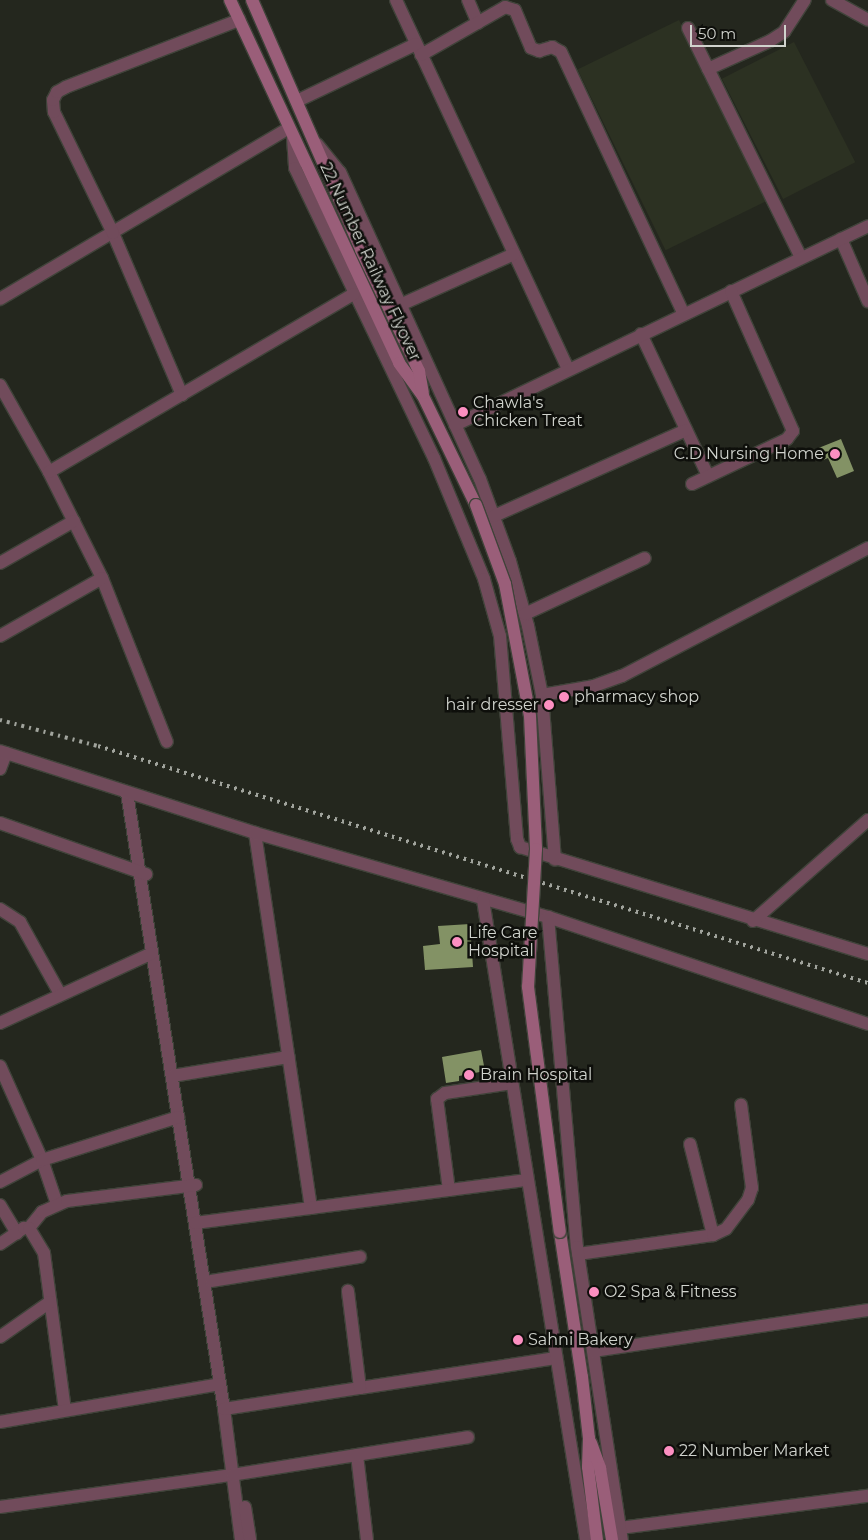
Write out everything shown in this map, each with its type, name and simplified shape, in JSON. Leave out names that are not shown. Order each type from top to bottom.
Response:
[{"type":"main road","name":"22 Number Railway Flyover","points":[[230,0],[290,133],[404,373],[423,396],[476,505],[505,584],[530,716],[536,849],[528,987],[589,1438],[588,1467],[597,1540]]},
{"type":"main road","name":"22 Number Railway Flyover","points":[[252,0],[317,144],[361,250],[419,371],[423,396]]},
{"type":"main road","name":"22 Number Railway Flyover","points":[[589,1438],[600,1468],[612,1540]]},
{"type":"street","points":[[396,0],[568,369]]},
{"type":"street","points":[[468,0],[478,23]]},
{"type":"street","points":[[708,70],[770,41],[784,32],[805,0]]},
{"type":"street","points":[[832,0],[868,20]]},
{"type":"street","points":[[296,101],[419,50],[510,7],[515,10],[531,48],[539,51],[552,47],[561,52],[684,314]]},
{"type":"street","points":[[182,395],[113,233],[54,112],[53,100],[57,92],[239,20]]},
{"type":"street","points":[[688,28],[801,258]]},
{"type":"street","points":[[0,299],[290,133],[295,168],[434,458],[484,579],[500,636],[517,839],[526,851],[753,921],[868,954]]},
{"type":"street","points":[[317,144],[340,172],[455,425],[494,516],[525,614],[542,695],[555,859]]},
{"type":"street","points":[[455,425],[868,226]]},
{"type":"street","points":[[841,239],[868,301]]},
{"type":"street","points":[[400,305],[514,254]]},
{"type":"street","points":[[692,484],[786,439],[793,431],[732,291]]},
{"type":"street","points":[[49,472],[354,294]]},
{"type":"street","points":[[641,334],[708,476]]},
{"type":"street","points":[[0,385],[49,472],[102,578],[166,742]]},
{"type":"street","points":[[494,516],[686,430]]},
{"type":"street","points":[[0,563],[74,522]]},
{"type":"street","points":[[542,695],[594,686],[622,676],[868,548]]},
{"type":"street","points":[[525,614],[645,558]]},
{"type":"street","points":[[0,636],[102,578]]},
{"type":"street","points":[[0,769],[3,752],[255,833],[483,900],[548,917],[868,1024]]},
{"type":"street","points":[[131,794],[176,1076],[220,1384],[228,1408]]},
{"type":"street","points":[[753,921],[868,820]]},
{"type":"street","points":[[0,823],[144,873]]},
{"type":"street","points":[[255,833],[311,1208]]},
{"type":"street","points":[[144,873],[152,953],[176,1076],[178,1117],[192,1186]]},
{"type":"street","points":[[483,900],[586,1540]]},
{"type":"street","points":[[0,909],[20,922],[60,994]]},
{"type":"street","points":[[548,917],[578,1254],[621,1534],[868,1496]]},
{"type":"street","points":[[0,1023],[152,953]]},
{"type":"street","points":[[176,1076],[288,1057]]},
{"type":"street","points":[[0,1066],[42,1160],[57,1204]]},
{"type":"street","points":[[449,1190],[437,1099],[445,1092],[512,1083]]},
{"type":"street","points":[[578,1254],[713,1235],[726,1229],[736,1219],[752,1188],[742,1104]]},
{"type":"street","points":[[0,1182],[42,1160],[178,1117]]},
{"type":"street","points":[[690,1144],[713,1235]]},
{"type":"street","points":[[198,1223],[527,1180]]},
{"type":"street","points":[[0,1244],[23,1230],[42,1212],[57,1204],[192,1186]]},
{"type":"street","points":[[0,1205],[44,1253],[66,1410]]},
{"type":"street","points":[[198,1223],[211,1282],[236,1474],[241,1540]]},
{"type":"street","points":[[211,1282],[360,1257]]},
{"type":"street","points":[[348,1291],[360,1388]]},
{"type":"street","points":[[0,1337],[50,1302]]},
{"type":"street","points":[[594,1351],[868,1310]]},
{"type":"street","points":[[228,1408],[556,1358]]},
{"type":"street","points":[[0,1422],[220,1384]]},
{"type":"street","points":[[0,1507],[236,1474],[468,1438]]},
{"type":"street","points":[[357,1454],[367,1540]]},
{"type":"street","points":[[236,1474],[250,1540]]},
{"type":"shaded area","points":[[679,20],[767,201],[666,250],[577,70]]},
{"type":"shaded area","points":[[794,42],[855,162],[783,199],[722,79]]},
{"type":"building","points":[[841,439],[854,471],[837,478],[828,458],[821,461],[816,449]]},
{"type":"building","points":[[470,924],[473,967],[425,970],[423,946],[440,944],[438,926]]},
{"type":"building","points":[[481,1050],[485,1071],[459,1076],[459,1081],[446,1083],[442,1057]]},
{"type":"railway","points":[[0,720],[98,746],[868,983]]},
{"type":"place","name":"Chawla's Chicken Treat","points":[[463,412]]},
{"type":"place","name":"C.D Nursing Home","points":[[835,454]]},
{"type":"place","name":"pharmacy shop","points":[[564,697]]},
{"type":"place","name":"hair dresser","points":[[549,705]]},
{"type":"place","name":"Life Care Hospital","points":[[457,942]]},
{"type":"place","name":"Brain Hospital","points":[[469,1075]]},
{"type":"place","name":"O2 Spa & Fitness","points":[[594,1292]]},
{"type":"place","name":"Sahni Bakery","points":[[518,1340]]},
{"type":"place","name":"22 Number Market","points":[[669,1451]]}]
